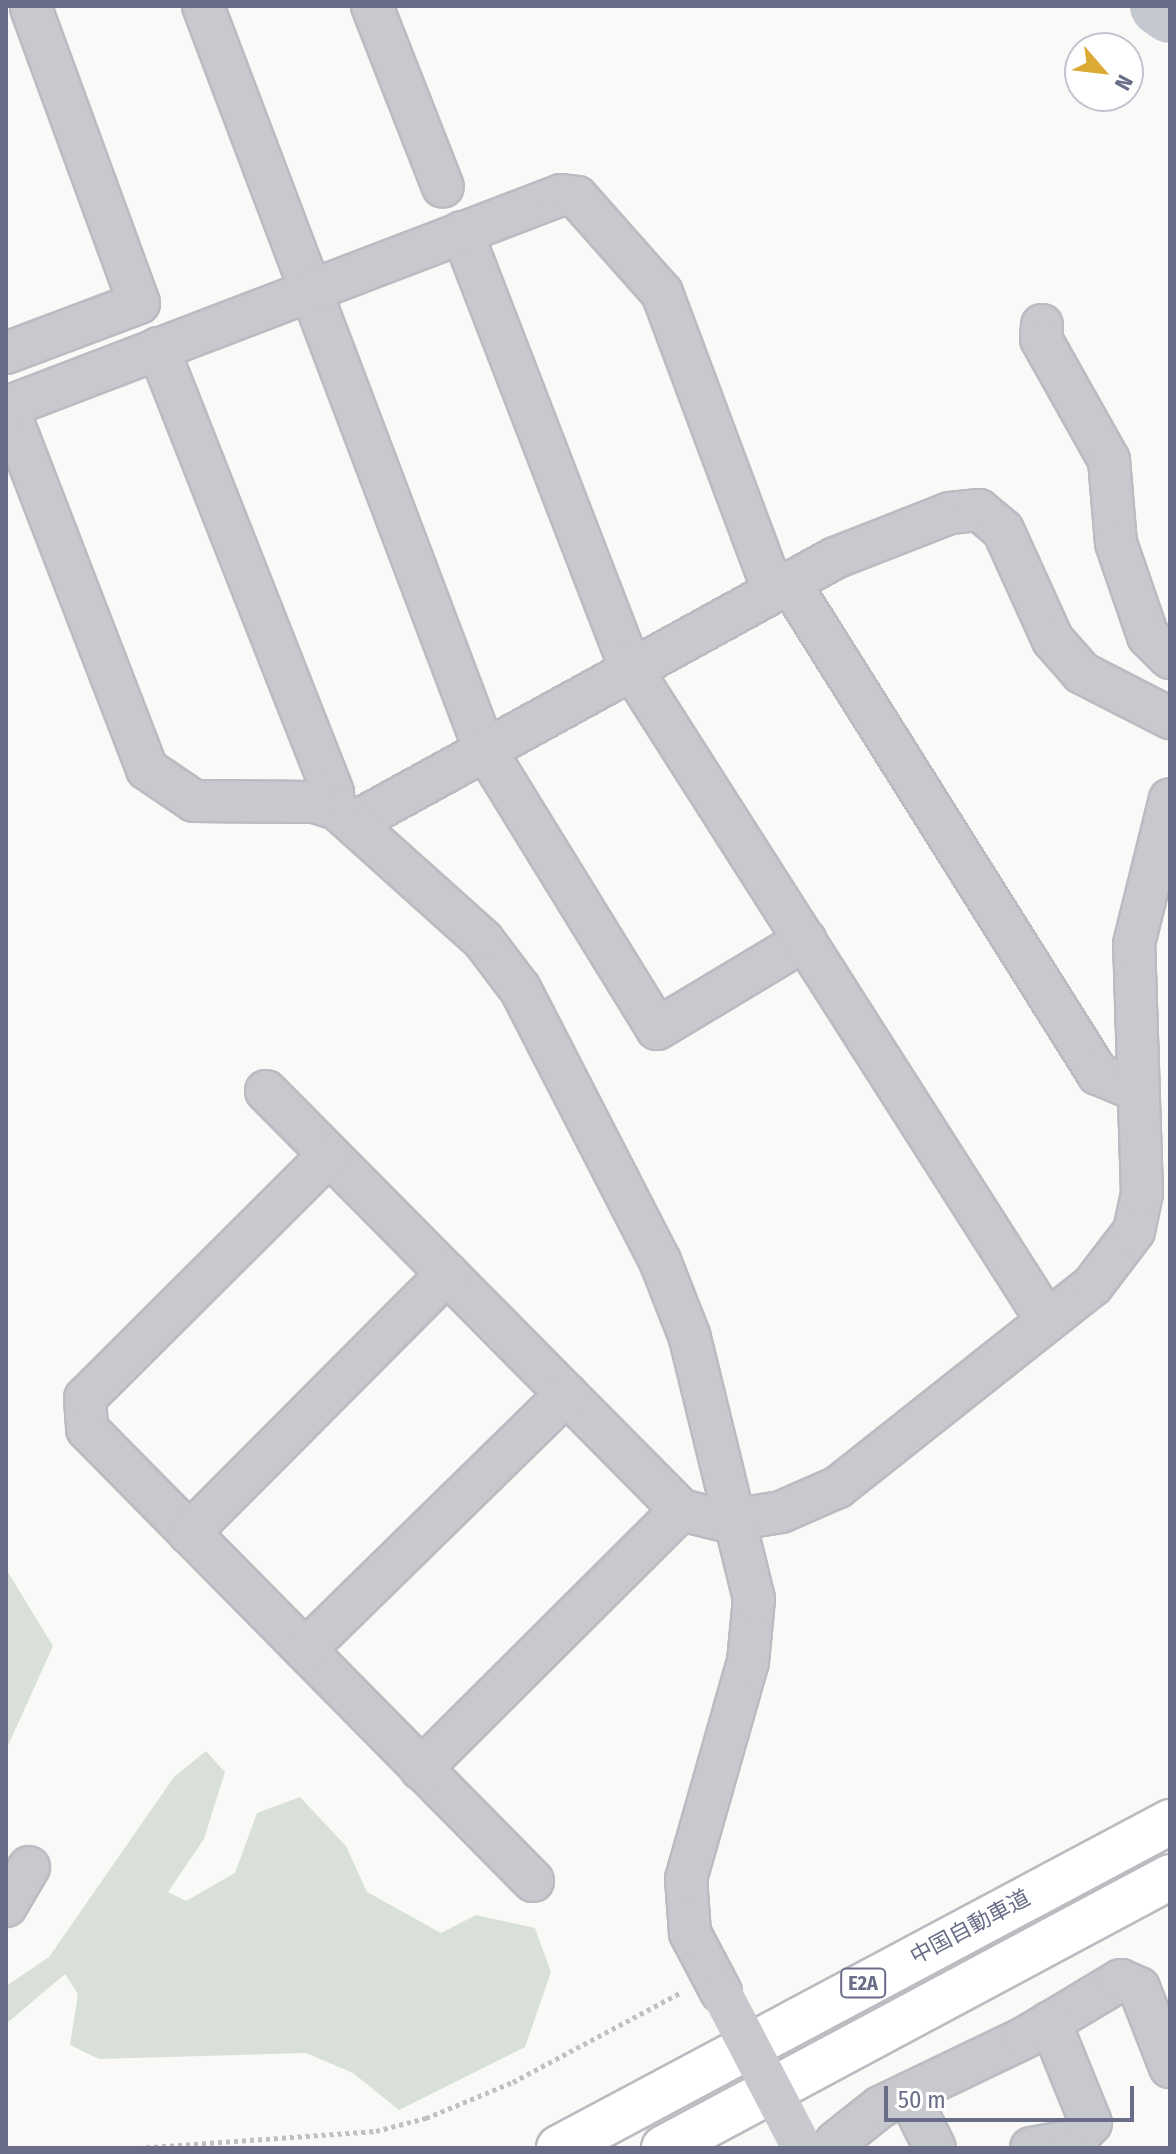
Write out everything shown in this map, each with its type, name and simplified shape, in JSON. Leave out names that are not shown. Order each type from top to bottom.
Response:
[{"type":"highway","name":"中国自動車道","points":[[559,2148],[1170,1822]]},
{"type":"highway","name":"E2A","points":[[664,2148],[1170,1877]]},
{"type":"street","points":[[203,6],[483,746],[657,1029],[805,940]]},
{"type":"street","points":[[372,6],[443,187]]},
{"type":"street","points":[[6,353],[139,303],[24,10]]},
{"type":"street","points":[[1136,1090],[1098,1074],[781,586],[651,281],[577,197],[561,195],[7,407],[137,754],[181,798],[343,814],[483,746],[781,586],[936,519],[979,510],[1003,530],[1053,640],[1082,673],[1170,718]]},
{"type":"street","points":[[462,232],[629,665],[1047,1321]]},
{"type":"street","points":[[1042,325],[1041,339],[1109,460],[1116,543],[1148,636],[1170,658]]},
{"type":"street","points":[[158,348],[343,814],[483,940],[520,989],[660,1261],[689,1335],[754,1599],[748,1662],[686,1879],[690,1933],[715,1981],[813,2147],[836,2142],[880,2107],[1050,2022],[1121,1980],[1154,1979],[1170,2067]]},
{"type":"street","points":[[266,1091],[681,1510],[699,1518],[736,1518],[781,1512],[838,1487],[1047,1321],[1113,1265],[1134,1231],[1142,1194],[1136,1090],[1134,944],[1170,799]]},
{"type":"street","points":[[329,1155],[85,1398],[87,1429],[533,1881]]},
{"type":"street","points":[[189,1533],[447,1274]]},
{"type":"street","points":[[305,1650],[566,1394]]},
{"type":"street","points":[[421,1769],[681,1510]]},
{"type":"street","points":[[6,1906],[29,1867]]},
{"type":"street","points":[[1031,2148],[1075,2140],[1091,2123],[1050,2022]]},
{"type":"street","points":[[908,2094],[935,2148]]},
{"type":"path","points":[[138,2148],[376,2131],[426,2118],[715,1981]]},
{"type":"shaded area","points":[[6,1569],[53,1646],[6,1750]]},
{"type":"shaded area","points":[[206,1751],[225,1772],[204,1839],[168,1892],[186,1901],[235,1873],[257,1813],[300,1797],[346,1846],[367,1892],[441,1933],[476,1915],[535,1928],[551,1972],[525,2047],[399,2110],[353,2073],[306,2053],[99,2059],[70,2045],[78,1994],[65,1974],[6,2024],[6,1986],[49,1957],[174,1777]]},
{"type":"waterway","points":[[1160,6],[1170,13]]}]
